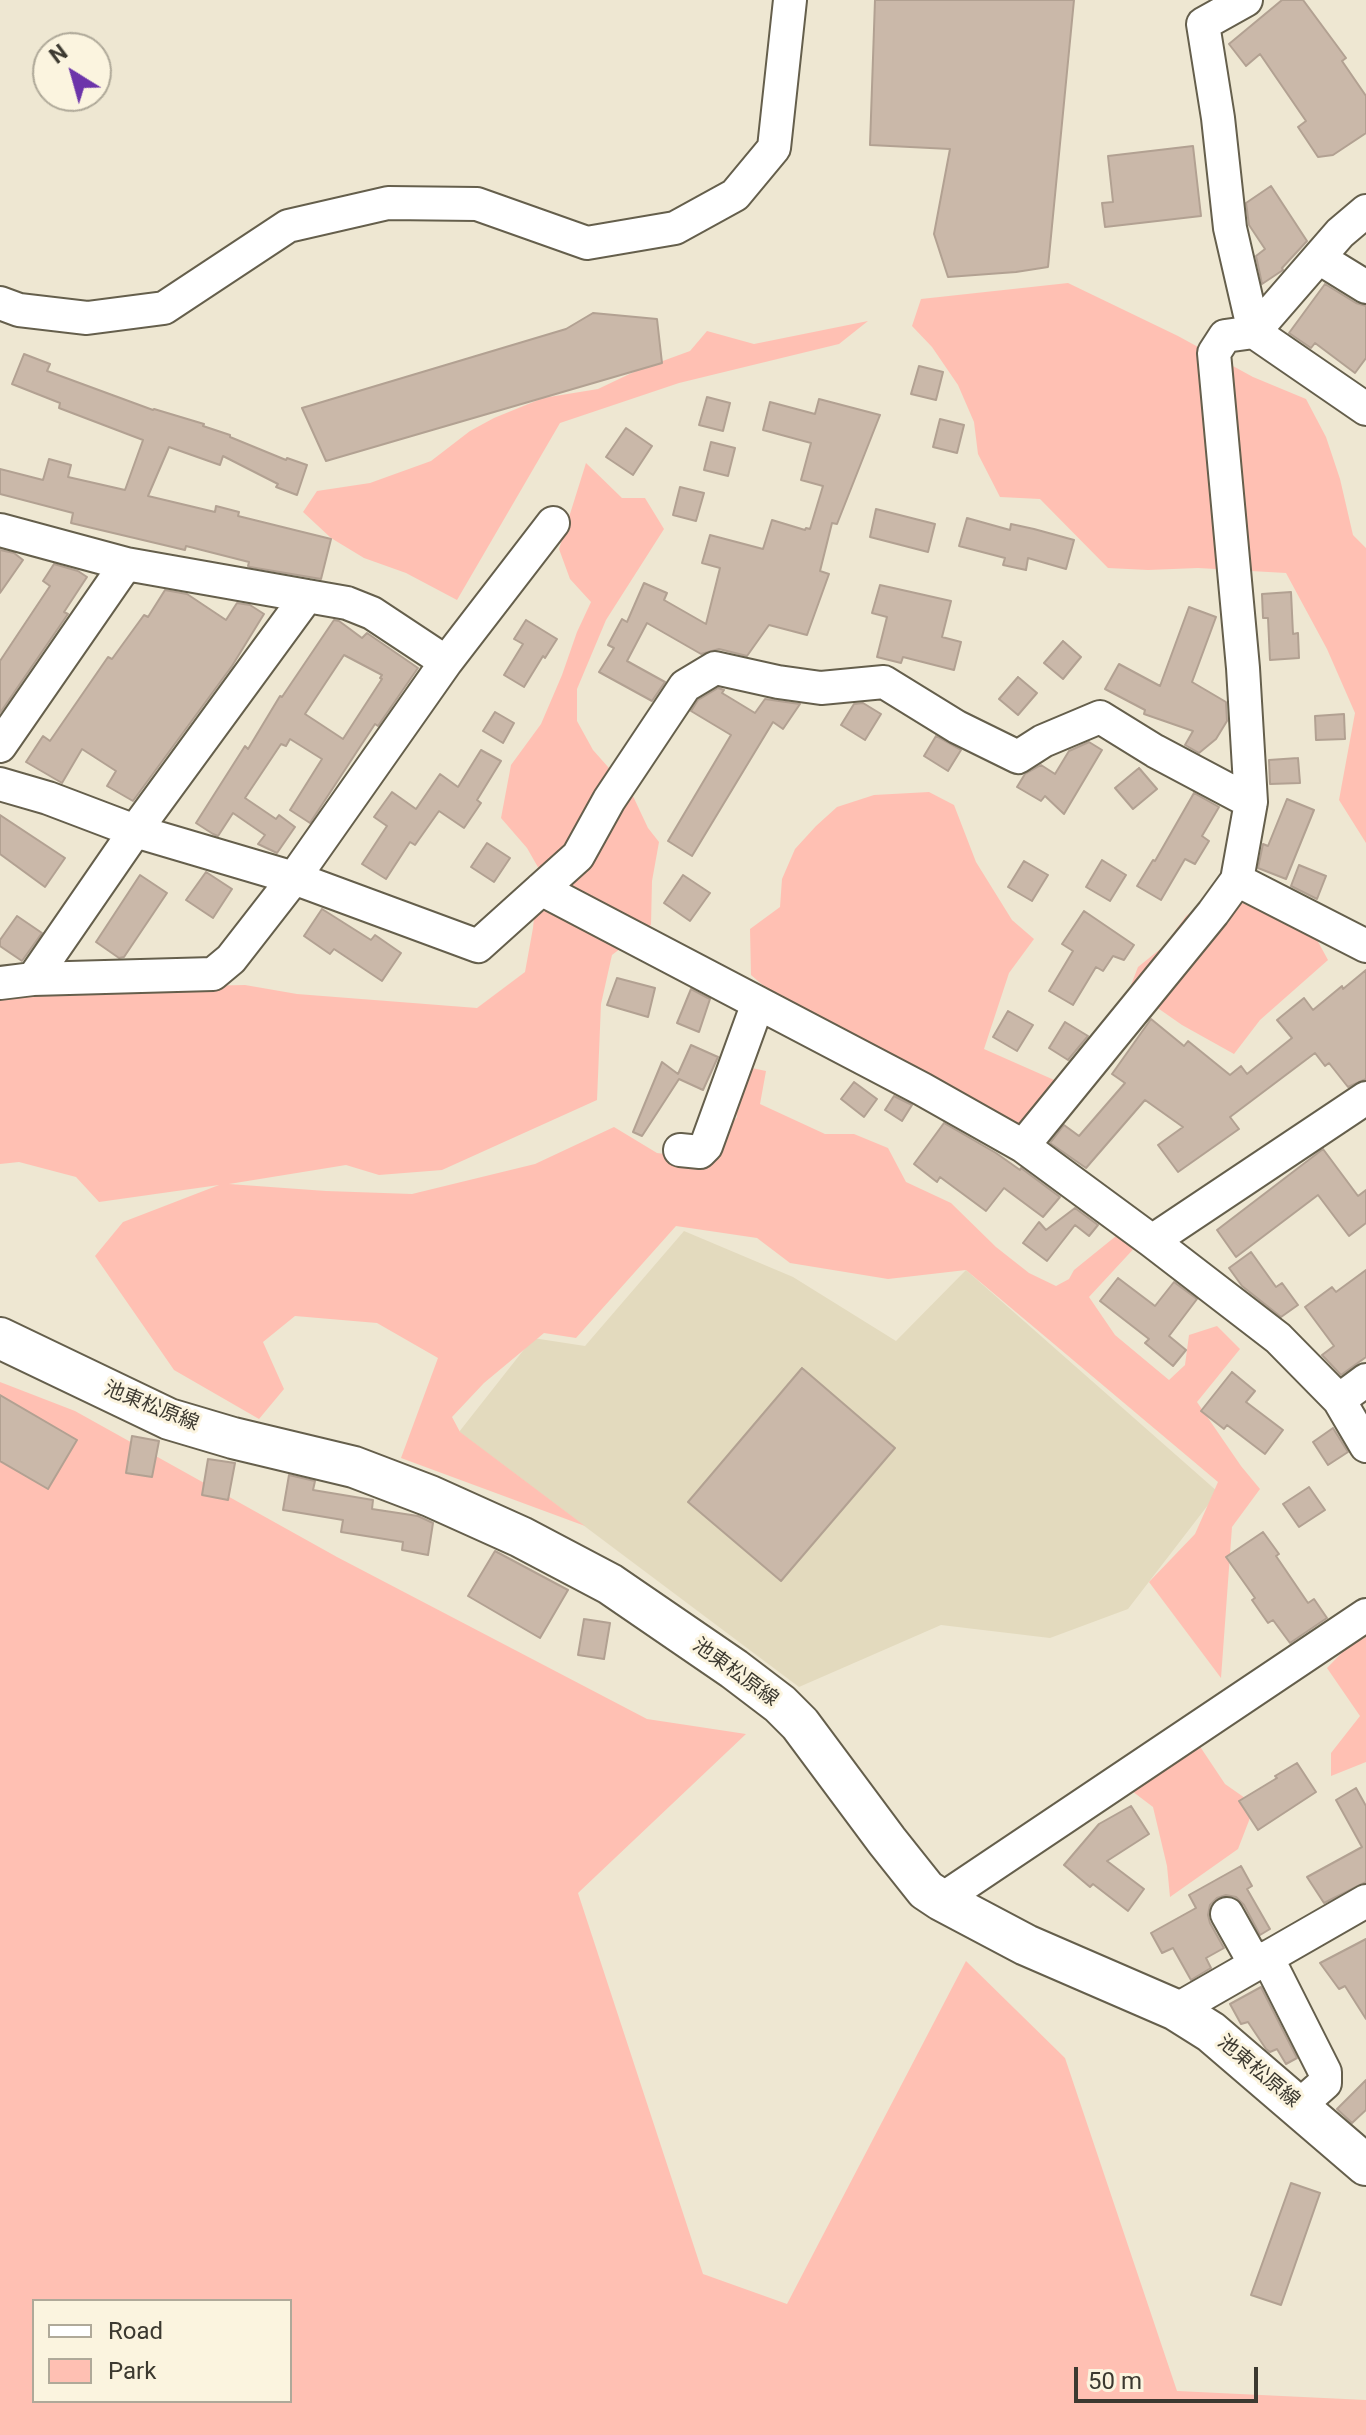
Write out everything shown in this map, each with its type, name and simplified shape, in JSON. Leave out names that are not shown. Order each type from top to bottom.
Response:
[{"type":"main road","name":"池東松原線","points":[[0,1338],[169,1419],[354,1467],[430,1496],[521,1537],[610,1584],[780,1704],[800,1724],[926,1890],[1026,1945],[1176,2010],[1211,2032],[1366,2165]]},
{"type":"street","points":[[0,303],[19,310],[87,318],[164,308],[288,226],[388,203],[477,204],[587,243],[675,228],[735,195],[774,148],[790,0]]},
{"type":"street","points":[[1242,1],[1203,24],[1218,118],[1230,228],[1254,332],[1366,409]]},
{"type":"street","points":[[1023,1146],[1237,880],[1251,802],[1243,668],[1214,353],[1225,336],[1254,332],[1340,233],[1366,211]]},
{"type":"street","points":[[1319,258],[1366,287]]},
{"type":"street","points":[[0,983],[33,979],[213,974],[231,959],[294,878],[446,662],[553,523]]},
{"type":"street","points":[[0,530],[126,564],[347,603],[372,613],[446,662]]},
{"type":"street","points":[[0,746],[126,564]]},
{"type":"street","points":[[33,979],[135,831],[307,596]]},
{"type":"street","points":[[0,784],[48,798],[135,831],[294,878],[478,946],[578,856],[609,800],[685,686],[715,668],[821,688],[884,682],[957,727],[1018,757],[1043,741],[1100,717],[1155,751],[1251,802]]},
{"type":"street","points":[[1237,880],[1366,946]]},
{"type":"street","points":[[541,889],[922,1089],[1023,1146],[1278,1338],[1339,1400],[1366,1446]]},
{"type":"street","points":[[680,1150],[700,1152],[706,1146],[758,1003]]},
{"type":"street","points":[[1152,1241],[1366,1098]]},
{"type":"street","points":[[1339,1400],[1366,1380]]},
{"type":"street","points":[[941,1900],[1366,1615]]},
{"type":"street","points":[[1176,2010],[1366,1901]]},
{"type":"street","points":[[1227,1914],[1261,1961],[1325,2072],[1325,2083],[1299,2106]]},
{"type":"shaded area","points":[[684,1231],[793,1277],[896,1341],[966,1270],[1218,1492],[1128,1609],[1050,1638],[941,1625],[799,1687],[459,1432],[533,1338],[585,1346]]},
{"type":"green space","points":[[1068,283],[1178,336],[1253,377],[1306,399],[1326,437],[1353,535],[1366,548],[1366,843],[1339,800],[1355,713],[1327,649],[1286,573],[1198,568],[1108,568],[1040,499],[1000,497],[978,454],[974,422],[958,385],[932,347],[912,326],[921,299]]},
{"type":"green space","points":[[868,321],[839,344],[679,383],[560,423],[457,600],[406,573],[364,558],[331,538],[303,512],[317,491],[370,483],[431,461],[470,431],[494,418],[543,398],[598,389],[690,351],[707,331],[754,344]]},
{"type":"green space","points":[[586,463],[622,498],[645,498],[664,529],[606,620],[577,689],[577,721],[593,750],[632,794],[648,828],[659,842],[652,881],[651,925],[612,955],[601,1004],[597,1100],[442,1170],[379,1175],[346,1165],[229,1184],[412,1194],[535,1164],[614,1127],[657,1153],[703,1159],[737,1117],[733,1064],[766,1071],[760,1104],[825,1134],[854,1134],[888,1148],[906,1182],[951,1203],[996,1247],[1029,1273],[1056,1286],[1069,1279],[1074,1270],[1116,1236],[1139,1243],[1089,1297],[1115,1335],[1169,1380],[1185,1365],[1189,1335],[1217,1326],[1240,1349],[1197,1402],[1260,1489],[1232,1527],[1221,1678],[1149,1582],[1195,1534],[1218,1482],[966,1270],[888,1279],[790,1263],[757,1238],[676,1226],[576,1338],[544,1333],[484,1383],[452,1417],[460,1432],[585,1526],[401,1458],[438,1358],[377,1323],[295,1316],[263,1342],[284,1389],[259,1419],[174,1370],[95,1256],[123,1222],[219,1185],[99,1202],[76,1177],[19,1162],[0,1164],[0,998],[98,988],[245,985],[297,994],[477,1008],[525,972],[539,869],[527,848],[501,818],[511,765],[541,724],[591,602],[570,579],[559,549]]},
{"type":"green space","points":[[929,792],[954,805],[976,862],[1012,920],[1034,939],[1009,973],[984,1049],[1061,1083],[1024,1126],[995,1116],[772,993],[751,975],[750,929],[780,907],[782,879],[795,849],[816,826],[837,807],[874,795]]},
{"type":"green space","points":[[1225,897],[1310,927],[1328,960],[1260,1020],[1234,1054],[1182,1025],[1131,985],[1138,967],[1164,946],[1186,916],[1206,901]]},
{"type":"green space","points":[[0,1382],[75,1411],[337,1557],[647,1719],[746,1734],[578,1893],[703,2274],[787,2304],[966,1961],[1065,2058],[1177,2391],[1366,2400],[1366,2435],[0,2435]]},
{"type":"green space","points":[[1366,1628],[1366,1762],[1331,1776],[1331,1753],[1360,1716],[1327,1668]]},
{"type":"green space","points":[[1199,1745],[1225,1784],[1255,1805],[1238,1849],[1170,1897],[1167,1866],[1153,1807],[1124,1785]]},
{"type":"building","points":[[875,0],[1074,0],[1048,267],[948,277],[934,234],[950,149],[870,145]]},
{"type":"building","points":[[1282,0],[1303,0],[1346,58],[1342,61],[1366,96],[1366,133],[1333,155],[1318,157],[1298,127],[1306,121],[1260,54],[1246,66],[1229,44]]},
{"type":"building","points":[[1193,146],[1201,216],[1105,227],[1102,203],[1113,202],[1108,156]]},
{"type":"building","points":[[1271,186],[1307,241],[1283,270],[1262,284],[1256,256],[1265,249],[1249,225],[1246,203]]},
{"type":"building","points":[[1325,284],[1366,306],[1366,358],[1355,373],[1315,343],[1311,348],[1289,333]]},
{"type":"building","points":[[593,313],[657,319],[662,363],[326,461],[302,408],[566,329]]},
{"type":"building","points":[[24,354],[50,364],[47,371],[153,410],[204,424],[286,460],[307,465],[297,495],[276,487],[278,484],[223,456],[220,465],[169,447],[148,496],[215,512],[216,506],[239,512],[238,516],[331,539],[321,579],[250,567],[249,562],[186,546],[185,550],[71,523],[73,513],[0,494],[0,469],[43,480],[49,459],[71,465],[68,477],[125,490],[143,440],[59,408],[60,403],[12,384]]},
{"type":"building","points":[[919,366],[943,372],[936,400],[911,394]]},
{"type":"building","points":[[707,397],[730,403],[723,431],[699,425]]},
{"type":"building","points":[[819,399],[880,415],[837,524],[832,523],[820,571],[829,574],[807,635],[769,625],[747,656],[719,649],[701,654],[647,623],[627,661],[665,682],[652,701],[599,672],[614,648],[608,645],[622,619],[627,622],[644,583],[667,593],[664,600],[706,624],[720,568],[702,563],[710,535],[763,549],[772,520],[810,529],[823,486],[801,480],[811,443],[763,430],[770,402],[815,414]]},
{"type":"building","points":[[940,419],[964,425],[957,453],[933,447]]},
{"type":"building","points":[[626,428],[652,446],[633,475],[606,457]]},
{"type":"building","points":[[711,442],[735,448],[728,476],[704,470]]},
{"type":"building","points":[[680,487],[704,493],[696,521],[673,515]]},
{"type":"building","points":[[876,509],[935,524],[928,552],[870,537]]},
{"type":"building","points":[[967,518],[1010,530],[1011,524],[1074,540],[1066,569],[1028,558],[1026,570],[1003,565],[1005,558],[959,546]]},
{"type":"building","points":[[0,550],[14,553],[23,560],[0,593]]},
{"type":"building","points":[[54,564],[87,577],[64,612],[68,614],[0,713],[0,661],[50,586],[43,581]]},
{"type":"building","points":[[880,585],[951,601],[942,637],[961,642],[954,670],[903,657],[901,663],[877,657],[887,617],[872,613]]},
{"type":"building","points":[[165,590],[187,594],[226,620],[237,603],[250,605],[264,614],[232,666],[133,801],[107,786],[116,771],[82,749],[62,783],[26,762],[43,736],[50,741],[108,657],[112,659],[144,615],[148,617]]},
{"type":"building","points":[[1291,592],[1293,634],[1298,633],[1299,658],[1270,660],[1268,618],[1263,618],[1262,594]]},
{"type":"building","points":[[1189,607],[1216,617],[1192,682],[1226,702],[1227,721],[1216,739],[1199,753],[1185,745],[1193,731],[1144,714],[1145,710],[1105,689],[1119,664],[1160,686]]},
{"type":"building","points":[[334,620],[362,638],[367,633],[418,668],[378,726],[375,724],[310,823],[290,810],[322,759],[290,739],[286,746],[281,744],[245,798],[276,819],[279,815],[295,827],[277,853],[258,844],[265,835],[233,813],[218,836],[196,823],[245,746],[248,749]],"holes":[[[344,655],[382,675],[343,739],[305,714]]]},
{"type":"building","points":[[526,620],[557,639],[524,687],[504,675],[523,644],[514,639]]},
{"type":"building","points":[[1063,641],[1081,657],[1063,679],[1044,663]]},
{"type":"building","points":[[1018,677],[1037,693],[1018,715],[999,699]]},
{"type":"building","points":[[718,688],[755,713],[765,699],[800,704],[783,729],[773,722],[692,856],[668,841],[731,735],[691,711],[698,700]]},
{"type":"building","points":[[863,703],[881,714],[865,740],[841,725],[854,704]]},
{"type":"building","points":[[495,712],[514,723],[503,743],[483,731]]},
{"type":"building","points":[[1344,714],[1345,739],[1316,740],[1315,716]]},
{"type":"building","points":[[936,736],[961,750],[948,771],[924,756]]},
{"type":"building","points":[[1089,742],[1102,750],[1064,814],[1045,796],[1041,801],[1017,787],[1025,774],[1041,765],[1055,774],[1069,751]]},
{"type":"building","points":[[481,750],[501,761],[477,800],[481,803],[464,828],[439,811],[415,845],[410,842],[386,879],[362,864],[387,826],[374,817],[392,792],[416,809],[440,774],[458,787]]},
{"type":"building","points":[[1298,758],[1300,783],[1270,784],[1269,760]]},
{"type":"building","points":[[1139,768],[1157,789],[1133,809],[1115,788]]},
{"type":"building","points":[[1194,793],[1219,807],[1202,836],[1209,841],[1195,864],[1185,859],[1161,900],[1137,886]]},
{"type":"building","points":[[1287,799],[1314,810],[1286,879],[1258,868],[1263,844],[1268,846]]},
{"type":"building","points":[[0,815],[65,858],[45,887],[0,854]]},
{"type":"building","points":[[487,843],[510,858],[494,882],[471,867]]},
{"type":"building","points":[[1102,860],[1126,875],[1110,901],[1086,887]]},
{"type":"building","points":[[1024,861],[1048,875],[1032,901],[1008,887]]},
{"type":"building","points":[[1299,865],[1326,876],[1317,899],[1291,886]]},
{"type":"building","points":[[206,872],[232,889],[213,918],[186,900]]},
{"type":"building","points":[[140,875],[167,893],[124,957],[119,958],[96,942]]},
{"type":"building","points":[[683,875],[710,893],[690,921],[664,903]]},
{"type":"building","points":[[322,909],[371,940],[375,935],[401,953],[382,981],[334,949],[330,954],[304,936]]},
{"type":"building","points":[[1084,911],[1134,945],[1124,960],[1113,956],[1103,971],[1096,967],[1073,1005],[1049,991],[1073,951],[1062,944]]},
{"type":"building","points":[[17,916],[42,933],[22,961],[0,946],[0,940]]},
{"type":"building","points":[[1366,970],[1366,1079],[1348,1087],[1329,1063],[1325,1066],[1315,1053],[1230,1117],[1239,1129],[1178,1172],[1158,1145],[1183,1127],[1145,1100],[1086,1168],[1050,1143],[1064,1125],[1079,1136],[1125,1083],[1112,1074],[1151,1019],[1184,1046],[1188,1041],[1230,1075],[1241,1066],[1247,1074],[1292,1038],[1277,1020],[1304,998],[1313,1010]]},
{"type":"building","points":[[617,978],[655,988],[648,1017],[607,1005]]},
{"type":"building","points":[[691,989],[710,999],[699,1032],[677,1023]]},
{"type":"building","points":[[1008,1011],[1033,1025],[1017,1051],[993,1037]]},
{"type":"building","points":[[1065,1022],[1088,1036],[1068,1060],[1049,1048]]},
{"type":"building","points":[[691,1045],[718,1057],[703,1090],[679,1079],[642,1136],[633,1132],[662,1062],[678,1074]]},
{"type":"building","points":[[854,1082],[877,1099],[864,1117],[841,1099]]},
{"type":"building","points":[[894,1096],[912,1105],[902,1121],[885,1110]]},
{"type":"building","points":[[944,1123],[1021,1168],[1060,1197],[1043,1217],[1004,1188],[986,1211],[940,1177],[937,1182],[914,1164]]},
{"type":"building","points":[[1323,1149],[1358,1196],[1366,1190],[1366,1223],[1349,1236],[1318,1195],[1236,1257],[1217,1230]]},
{"type":"building","points":[[1075,1208],[1098,1225],[1089,1236],[1075,1225],[1047,1261],[1023,1243],[1039,1222],[1046,1230]]},
{"type":"building","points":[[1251,1252],[1276,1287],[1282,1283],[1298,1305],[1281,1317],[1242,1286],[1229,1268]]},
{"type":"building","points":[[1366,1270],[1366,1357],[1341,1375],[1322,1355],[1334,1346],[1305,1307],[1332,1287],[1336,1292]]},
{"type":"building","points":[[1118,1278],[1155,1306],[1174,1282],[1197,1299],[1169,1336],[1186,1350],[1173,1366],[1145,1343],[1149,1339],[1100,1301]]},
{"type":"building","points":[[802,1368],[895,1448],[781,1581],[688,1502]]},
{"type":"building","points":[[1232,1372],[1255,1391],[1246,1402],[1283,1430],[1265,1454],[1227,1425],[1224,1429],[1201,1411]]},
{"type":"building","points":[[0,1395],[77,1440],[48,1489],[0,1461]]},
{"type":"building","points":[[1333,1428],[1348,1452],[1328,1465],[1313,1442]]},
{"type":"building","points":[[132,1436],[159,1441],[152,1477],[126,1473]]},
{"type":"building","points":[[208,1459],[235,1463],[228,1500],[202,1495]]},
{"type":"building","points":[[289,1475],[315,1481],[313,1490],[373,1500],[372,1509],[418,1516],[433,1523],[428,1555],[402,1550],[403,1542],[341,1532],[343,1520],[283,1510]]},
{"type":"building","points":[[1309,1487],[1325,1510],[1299,1527],[1283,1504]]},
{"type":"building","points":[[1263,1532],[1308,1603],[1314,1599],[1327,1618],[1290,1643],[1273,1620],[1268,1623],[1252,1600],[1255,1598],[1226,1557]]},
{"type":"building","points":[[495,1551],[568,1590],[540,1638],[468,1596]]},
{"type":"building","points":[[584,1619],[610,1623],[604,1659],[578,1655]]},
{"type":"building","points":[[1297,1763],[1316,1792],[1258,1830],[1239,1801]]},
{"type":"building","points":[[1356,1788],[1366,1806],[1366,1882],[1324,1903],[1307,1877],[1362,1847],[1336,1800]]},
{"type":"building","points":[[1131,1806],[1149,1834],[1107,1861],[1144,1889],[1128,1911],[1093,1884],[1090,1887],[1064,1865],[1099,1824]]},
{"type":"building","points":[[1241,1866],[1252,1886],[1247,1889],[1270,1929],[1260,1935],[1244,1905],[1236,1897],[1226,1895],[1217,1898],[1210,1905],[1208,1915],[1224,1948],[1206,1958],[1211,1968],[1191,1980],[1173,1948],[1162,1953],[1151,1933],[1196,1908],[1189,1895]]},
{"type":"building","points":[[1366,1939],[1366,2019],[1345,1986],[1339,1989],[1320,1963]]},
{"type":"building","points":[[1261,1987],[1297,2058],[1286,2064],[1277,2049],[1270,2052],[1266,2049],[1248,2022],[1241,2024],[1230,2004]]},
{"type":"building","points":[[1366,2080],[1366,2110],[1352,2123],[1337,2109]]},
{"type":"building","points":[[1291,2183],[1320,2193],[1281,2305],[1251,2295]]}]
